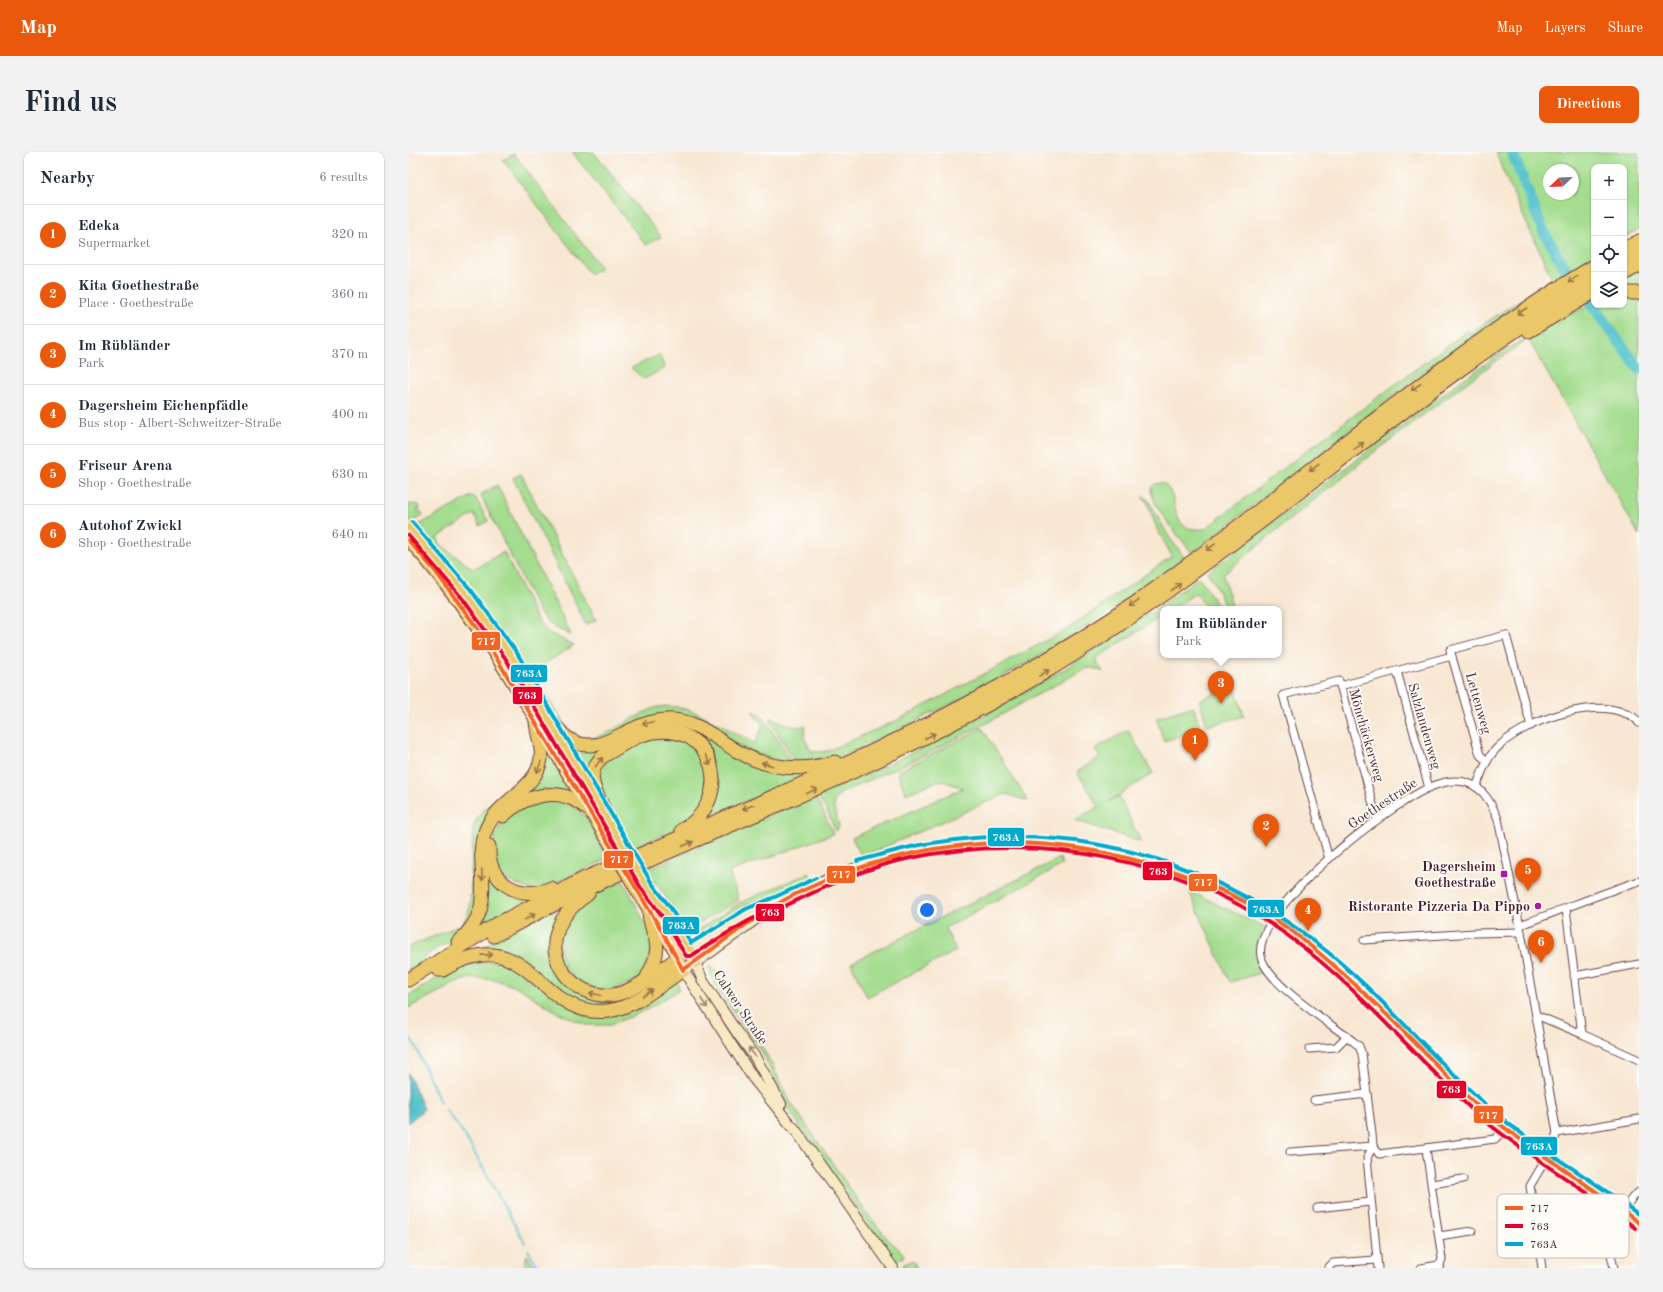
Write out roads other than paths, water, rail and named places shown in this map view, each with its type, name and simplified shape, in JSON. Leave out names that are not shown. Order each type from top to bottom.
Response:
[{"type":"highway","points":[[1627,247],[1639,241]]},
{"type":"highway","points":[[1627,261],[1639,254]]},
{"type":"highway","points":[[1627,272],[1639,265]]},
{"type":"highway","points":[[408,989],[499,933],[566,899],[890,755],[992,703],[1051,669],[1128,620],[1191,576],[1447,378],[1564,301],[1591,274]]},
{"type":"highway","points":[[412,977],[423,972],[497,924],[585,878],[873,751],[941,718],[1066,648],[1123,610],[1216,543],[1433,374],[1484,338],[1564,301],[1591,293]]},
{"type":"highway","points":[[1627,293],[1639,293]]},
{"type":"highway","points":[[1564,301],[1591,300]]},
{"type":"highway","points":[[525,678],[531,685],[561,734],[576,744],[600,744],[645,723],[677,720],[699,727],[746,756],[769,765],[785,768],[820,766],[857,753],[873,751]]},
{"type":"highway","points":[[412,977],[423,967],[464,937],[479,916],[483,898],[481,855],[485,831],[491,818],[499,808],[524,788],[538,771],[542,748],[536,729],[536,720]]},
{"type":"highway","points":[[609,823],[607,813],[592,782],[594,768],[602,757],[652,732],[672,732],[682,734],[699,746],[710,763],[714,776],[712,790],[706,808],[699,817],[659,845]]},
{"type":"highway","points":[[585,878],[573,878],[543,892],[522,893],[505,884],[497,874],[490,860],[489,848],[491,835],[502,816],[513,807],[528,799],[549,794],[564,796],[576,801],[589,810]]},
{"type":"highway","points":[[652,860],[645,868],[589,893],[577,902],[563,919],[557,932],[557,956],[560,965],[569,979],[583,990],[600,995],[611,996],[623,992],[646,979],[683,954]]},
{"type":"highway","points":[[646,979],[652,968],[657,952],[656,939],[649,920],[649,910]]},
{"type":"highway","points":[[438,970],[443,970],[472,956],[493,954],[504,956],[521,965],[558,996],[581,1008],[594,1011],[608,1011],[628,1005],[683,970]]},
{"type":"main road","name":"Calwer Straße","points":[[408,526],[482,613],[525,678],[529,688],[609,823],[615,842]]},
{"type":"main road","name":"Calwer Straße","points":[[408,540],[436,573],[472,620],[497,658],[536,720],[589,810],[615,842],[641,887],[649,910],[683,954],[695,962]]},
{"type":"main road","name":"Calwer Straße","points":[[641,887],[665,910],[683,954],[683,970]]},
{"type":"street","points":[[1329,859],[1283,696],[1396,671],[1506,635],[1531,726]]},
{"type":"street","name":"Lettenweg","points":[[1451,653],[1480,755],[1487,762]]},
{"type":"street","name":"Salzlandenweg","points":[[1396,671],[1429,788]]},
{"type":"street","name":"Mönchäckerweg","points":[[1339,683],[1377,819]]},
{"type":"street","points":[[1531,1194],[1530,1186],[1546,1159],[1557,1133],[1520,929],[1498,819],[1488,800],[1476,787],[1487,762],[1496,749],[1508,739],[1531,726],[1565,713],[1596,707],[1614,708],[1638,718]]},
{"type":"street","name":"Goethestraße","points":[[1373,1146],[1362,1054],[1358,1046],[1279,984],[1268,972],[1262,960],[1260,950],[1274,919],[1307,879],[1377,819],[1401,803],[1429,788],[1451,782],[1461,782],[1476,787]]},
{"type":"street","points":[[683,954],[749,914],[777,903],[819,882],[859,867],[910,852],[955,845],[1016,842],[1077,846],[1138,858],[1189,876],[1245,901],[1274,919],[1310,946],[1350,980],[1462,1092],[1505,1129],[1546,1159],[1599,1194]]},
{"type":"street","points":[[1364,940],[1520,929],[1597,895],[1639,881]]},
{"type":"street","points":[[683,970],[777,903]]},
{"type":"street","points":[[1566,909],[1582,1034]]},
{"type":"street","name":"Calwer Straße","points":[[695,962],[703,981],[764,1070],[794,1128],[893,1268]]},
{"type":"street","points":[[1574,976],[1639,964]]},
{"type":"street","name":"Calwer Straße","points":[[683,970],[753,1078],[794,1128]]},
{"type":"street","points":[[1536,1016],[1582,1034],[1639,1060]]},
{"type":"street","points":[[1308,1049],[1336,1047],[1347,1036]]},
{"type":"street","points":[[1314,1100],[1367,1094]]},
{"type":"street","points":[[1557,1133],[1639,1119]]},
{"type":"street","points":[[1373,1146],[1379,1154],[1426,1148],[1495,1138],[1505,1129]]},
{"type":"street","points":[[1290,1152],[1373,1146]]},
{"type":"street","points":[[1329,1267],[1333,1263],[1377,1264],[1367,1158],[1373,1146]]},
{"type":"street","points":[[1421,1268],[1439,1267],[1442,1259],[1426,1148]]},
{"type":"street","points":[[1432,1184],[1463,1179]]},
{"type":"street","points":[[1629,1202],[1639,1192]]},
{"type":"street","points":[[1317,1208],[1370,1202]]},
{"type":"street","points":[[1629,1215],[1639,1223]]},
{"type":"street","points":[[1439,1236],[1472,1231]]},
{"type":"street","points":[[1541,1258],[1542,1268]]},
{"type":"street","points":[[1612,1258],[1614,1268]]},
{"type":"water","points":[[408,1073],[424,1109],[408,1123]]},
{"type":"waterway","points":[[1512,152],[1543,230],[1565,268],[1639,369]]},
{"type":"waterway","points":[[408,1035],[415,1045],[440,1102]]},
{"type":"waterway","points":[[445,1109],[465,1136],[525,1243]]},
{"type":"waterway","points":[[528,1250],[538,1268]]},
{"type":"place","name":"Im Rübländer","points":[[1221,704]]},
{"type":"place","name":"Edeka","points":[[1195,761]]},
{"type":"place","name":"Kita Goethestraße","points":[[1266,847]]},
{"type":"place","name":"Dagersheim Goethestraße","points":[[1504,874]]},
{"type":"place","name":"Friseur Arena","points":[[1528,891]]},
{"type":"place","name":"Ristorante Pizzeria Da Pippo","points":[[1538,906]]},
{"type":"place","name":"Dagersheim Eichenpfädle","points":[[1308,931]]},
{"type":"place","name":"Autohof Zwickl","points":[[1541,963]]}]
